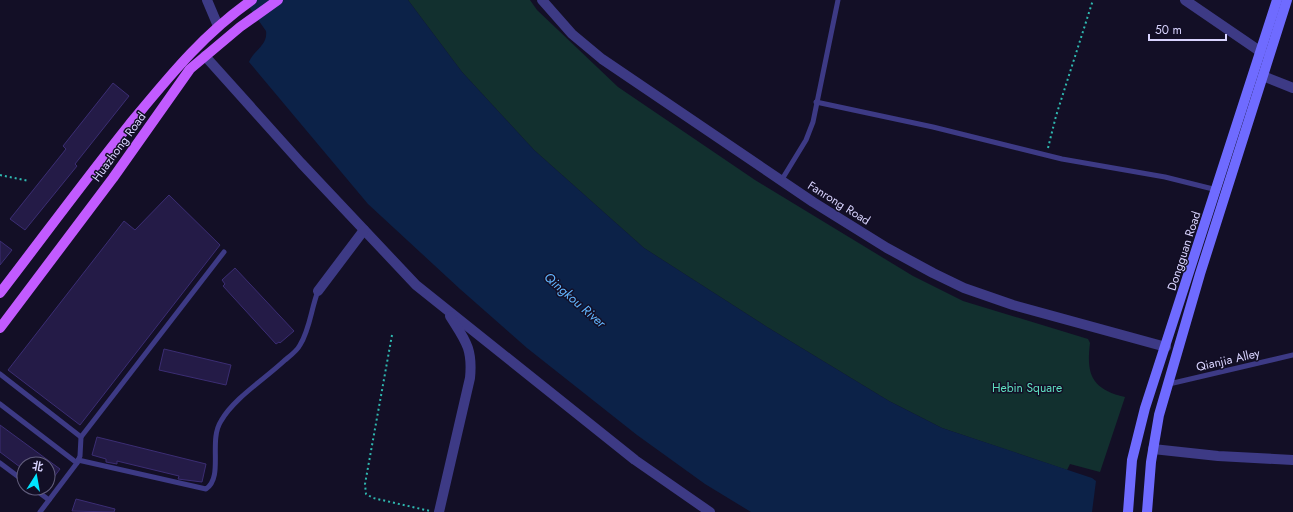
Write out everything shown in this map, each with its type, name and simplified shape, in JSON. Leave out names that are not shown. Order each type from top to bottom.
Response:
[{"type":"main road","name":"Huazhong Road","points":[[0,293],[97,165],[179,64],[228,17],[252,0]]},
{"type":"main road","name":"Huazhong Road","points":[[0,328],[114,178],[190,69],[240,27],[278,0]]},
{"type":"main road","name":"Dongguan Road","points":[[1128,512],[1132,460],[1146,408],[1277,0]]},
{"type":"main road","name":"Dongguan Road","points":[[1147,512],[1158,415],[1288,0]]},
{"type":"street","points":[[207,0],[218,26]]},
{"type":"street","name":"Fanrong Road","points":[[542,0],[572,34],[602,59],[781,181],[913,263],[964,288],[1013,305],[1166,347]]},
{"type":"street","points":[[1185,0],[1261,52]]},
{"type":"street","points":[[205,56],[408,278],[635,460],[710,512]]},
{"type":"street","points":[[1263,76],[1293,88]]},
{"type":"street","points":[[318,291],[364,230]]},
{"type":"street","points":[[439,512],[470,378],[472,362],[470,348],[446,309]]},
{"type":"street","points":[[1153,449],[1218,456],[1293,460]]},
{"type":"lane","points":[[781,181],[806,140],[813,122],[838,0]]},
{"type":"lane","points":[[816,102],[933,127],[1046,155],[1165,177],[1217,190]]},
{"type":"lane","points":[[40,512],[77,462],[81,437],[224,252]]},
{"type":"lane","points":[[0,404],[77,462],[206,490],[212,485],[215,478],[214,449],[216,431],[220,422],[234,404],[266,378],[300,346],[309,326],[318,291]]},
{"type":"lane","name":"Qianjia Alley","points":[[1168,384],[1293,355]]},
{"type":"lane","points":[[0,374],[81,437]]},
{"type":"lane","points":[[0,463],[16,475]]},
{"type":"lane","points":[[44,496],[49,500]]},
{"type":"path","points":[[1046,155],[1056,116],[1093,0]]},
{"type":"path","points":[[0,175],[29,181]]},
{"type":"path","points":[[392,335],[365,484],[366,494],[373,498],[436,512]]},
{"type":"green space","name":"Hebin Square","points":[[408,0],[530,0],[537,10],[618,87],[755,180],[913,276],[963,301],[1088,339],[1090,343],[1089,364],[1094,379],[1098,385],[1105,390],[1125,397],[1100,472],[1070,464],[1067,470],[942,428],[889,401],[767,327],[644,248],[534,150],[462,72]]},
{"type":"water","name":"Qingkou River","points":[[244,0],[408,0],[462,72],[534,150],[644,248],[767,327],[889,401],[942,428],[1092,478],[1096,481],[1092,512],[751,512],[705,484],[637,435],[527,348],[460,289],[368,204],[249,62],[263,44],[266,31]]},
{"type":"building","points":[[113,83],[129,96],[75,164],[77,166],[25,230],[10,219],[66,149],[63,146]]},
{"type":"building","points":[[169,195],[220,245],[80,425],[8,370],[124,221],[135,230]]},
{"type":"building","points":[[0,241],[12,250],[0,265]]},
{"type":"building","points":[[235,268],[294,331],[280,343],[279,342],[276,344],[223,286],[225,284],[222,280]]},
{"type":"building","points":[[164,349],[231,365],[226,385],[159,370]]},
{"type":"building","points":[[0,425],[42,456],[16,456],[16,464],[0,452]]},
{"type":"building","points":[[97,437],[206,464],[202,482],[178,479],[179,476],[117,461],[117,464],[106,462],[106,459],[92,455]]},
{"type":"building","points":[[56,466],[60,469],[56,474]]},
{"type":"building","points":[[76,499],[115,509],[114,512],[72,511]]}]
